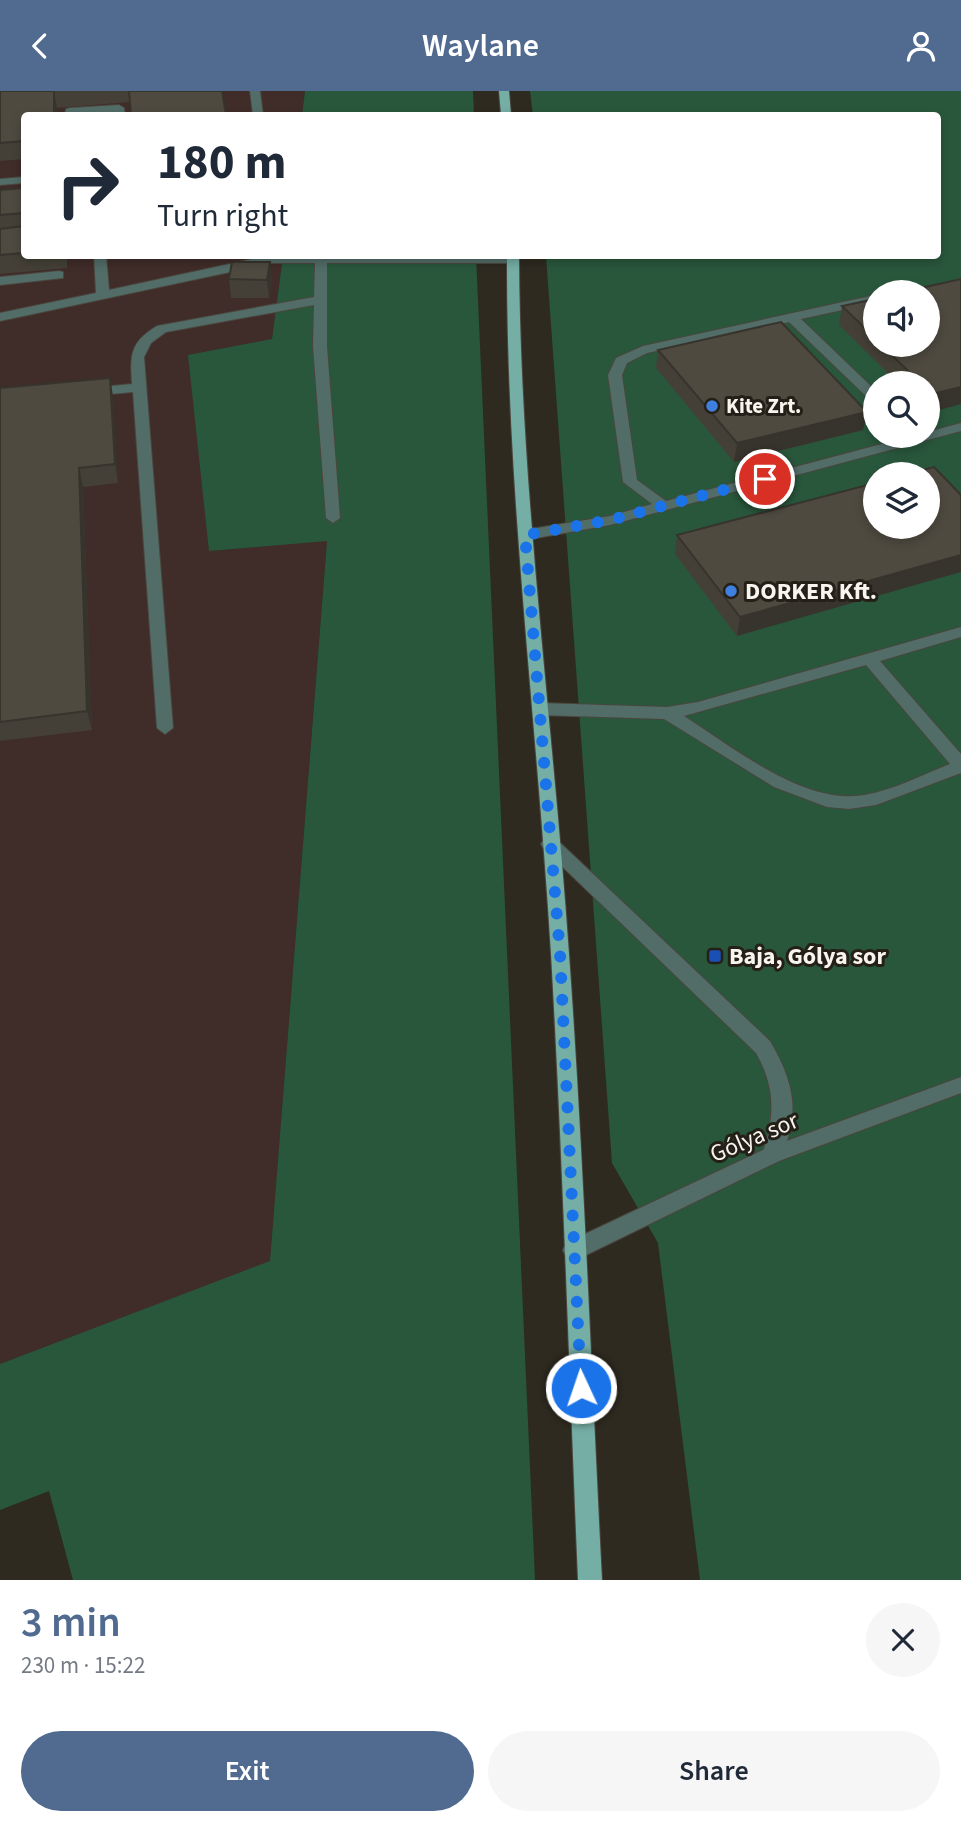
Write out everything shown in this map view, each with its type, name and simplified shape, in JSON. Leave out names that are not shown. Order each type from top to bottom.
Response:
[{"type":"main road","points":[[503,91],[506,112]]},
{"type":"main road","points":[[513,259],[513,343],[525,535],[560,953],[590,1580]]},
{"type":"street","points":[[255,91],[258,112]]},
{"type":"street","points":[[70,112],[119,108],[120,112]]},
{"type":"street","points":[[0,181],[21,180]]},
{"type":"street","points":[[100,259],[103,296]]},
{"type":"street","points":[[0,317],[272,259],[321,259],[320,346],[333,517]]},
{"type":"street","points":[[0,281],[59,275]]},
{"type":"street","points":[[165,728],[137,357],[140,345],[149,335],[162,329],[320,300]]},
{"type":"street","points":[[663,506],[630,482],[615,375],[621,361],[643,350],[863,302]]},
{"type":"street","points":[[793,318],[863,385]]},
{"type":"street","points":[[69,394],[139,387]]},
{"type":"street","points":[[940,432],[961,427]]},
{"type":"street","points":[[525,535],[610,520],[876,448]]},
{"type":"street","points":[[540,709],[667,713],[698,708],[961,632]]},
{"type":"street","points":[[667,713],[788,787],[835,801],[848,803],[873,799],[961,765],[869,658]]},
{"type":"street","points":[[550,843],[763,1047],[779,1076],[784,1097],[781,1131],[772,1155]]},
{"type":"street","name":"Gólya sor","points":[[574,1250],[772,1155],[961,1084]]},
{"type":"shaded area","points":[[0,91],[305,91],[302,112],[21,112],[21,259],[283,259],[272,339],[210,551],[327,540],[270,1262],[0,1364]]},
{"type":"green space","points":[[305,91],[473,91],[474,112],[302,112]]},
{"type":"green space","points":[[530,91],[961,91],[961,1580],[700,1580],[658,1243],[612,1163],[546,259],[941,259],[941,112],[533,112]]},
{"type":"green space","points":[[283,259],[476,259],[535,1580],[73,1580],[49,1491],[0,1510],[0,1364],[270,1261],[327,541],[209,551],[188,355],[272,339]]},
{"type":"building","points":[[0,91],[54,91],[54,112],[21,112],[21,141],[0,143]]},
{"type":"building","points":[[129,91],[222,91],[226,112],[131,112]]},
{"type":"building","points":[[21,188],[21,213],[0,215],[0,190]]},
{"type":"building","points":[[21,226],[21,253],[0,255],[0,229]]},
{"type":"building","points":[[232,262],[270,262],[267,280],[229,279]]},
{"type":"building","points":[[961,279],[961,387],[940,392],[940,371],[908,371],[894,357],[940,357],[940,284]]},
{"type":"building","points":[[863,302],[863,326],[842,306]]},
{"type":"building","points":[[781,322],[863,408],[863,413],[737,443],[658,350]]},
{"type":"building","points":[[110,378],[115,464],[79,468],[87,711],[0,722],[0,388]]},
{"type":"building","points":[[940,473],[961,495],[961,555],[740,617],[677,535],[863,486],[863,539],[940,539]]},
{"type":"place","name":"Kite Zrt.","points":[[712,406]]},
{"type":"place","name":"DORKER Kft.","points":[[731,591]]},
{"type":"place","name":"Baja, Gólya sor","points":[[715,956]]},
{"type":"route","points":[[581,1388],[560,953],[525,535],[610,520],[765,479]]}]
